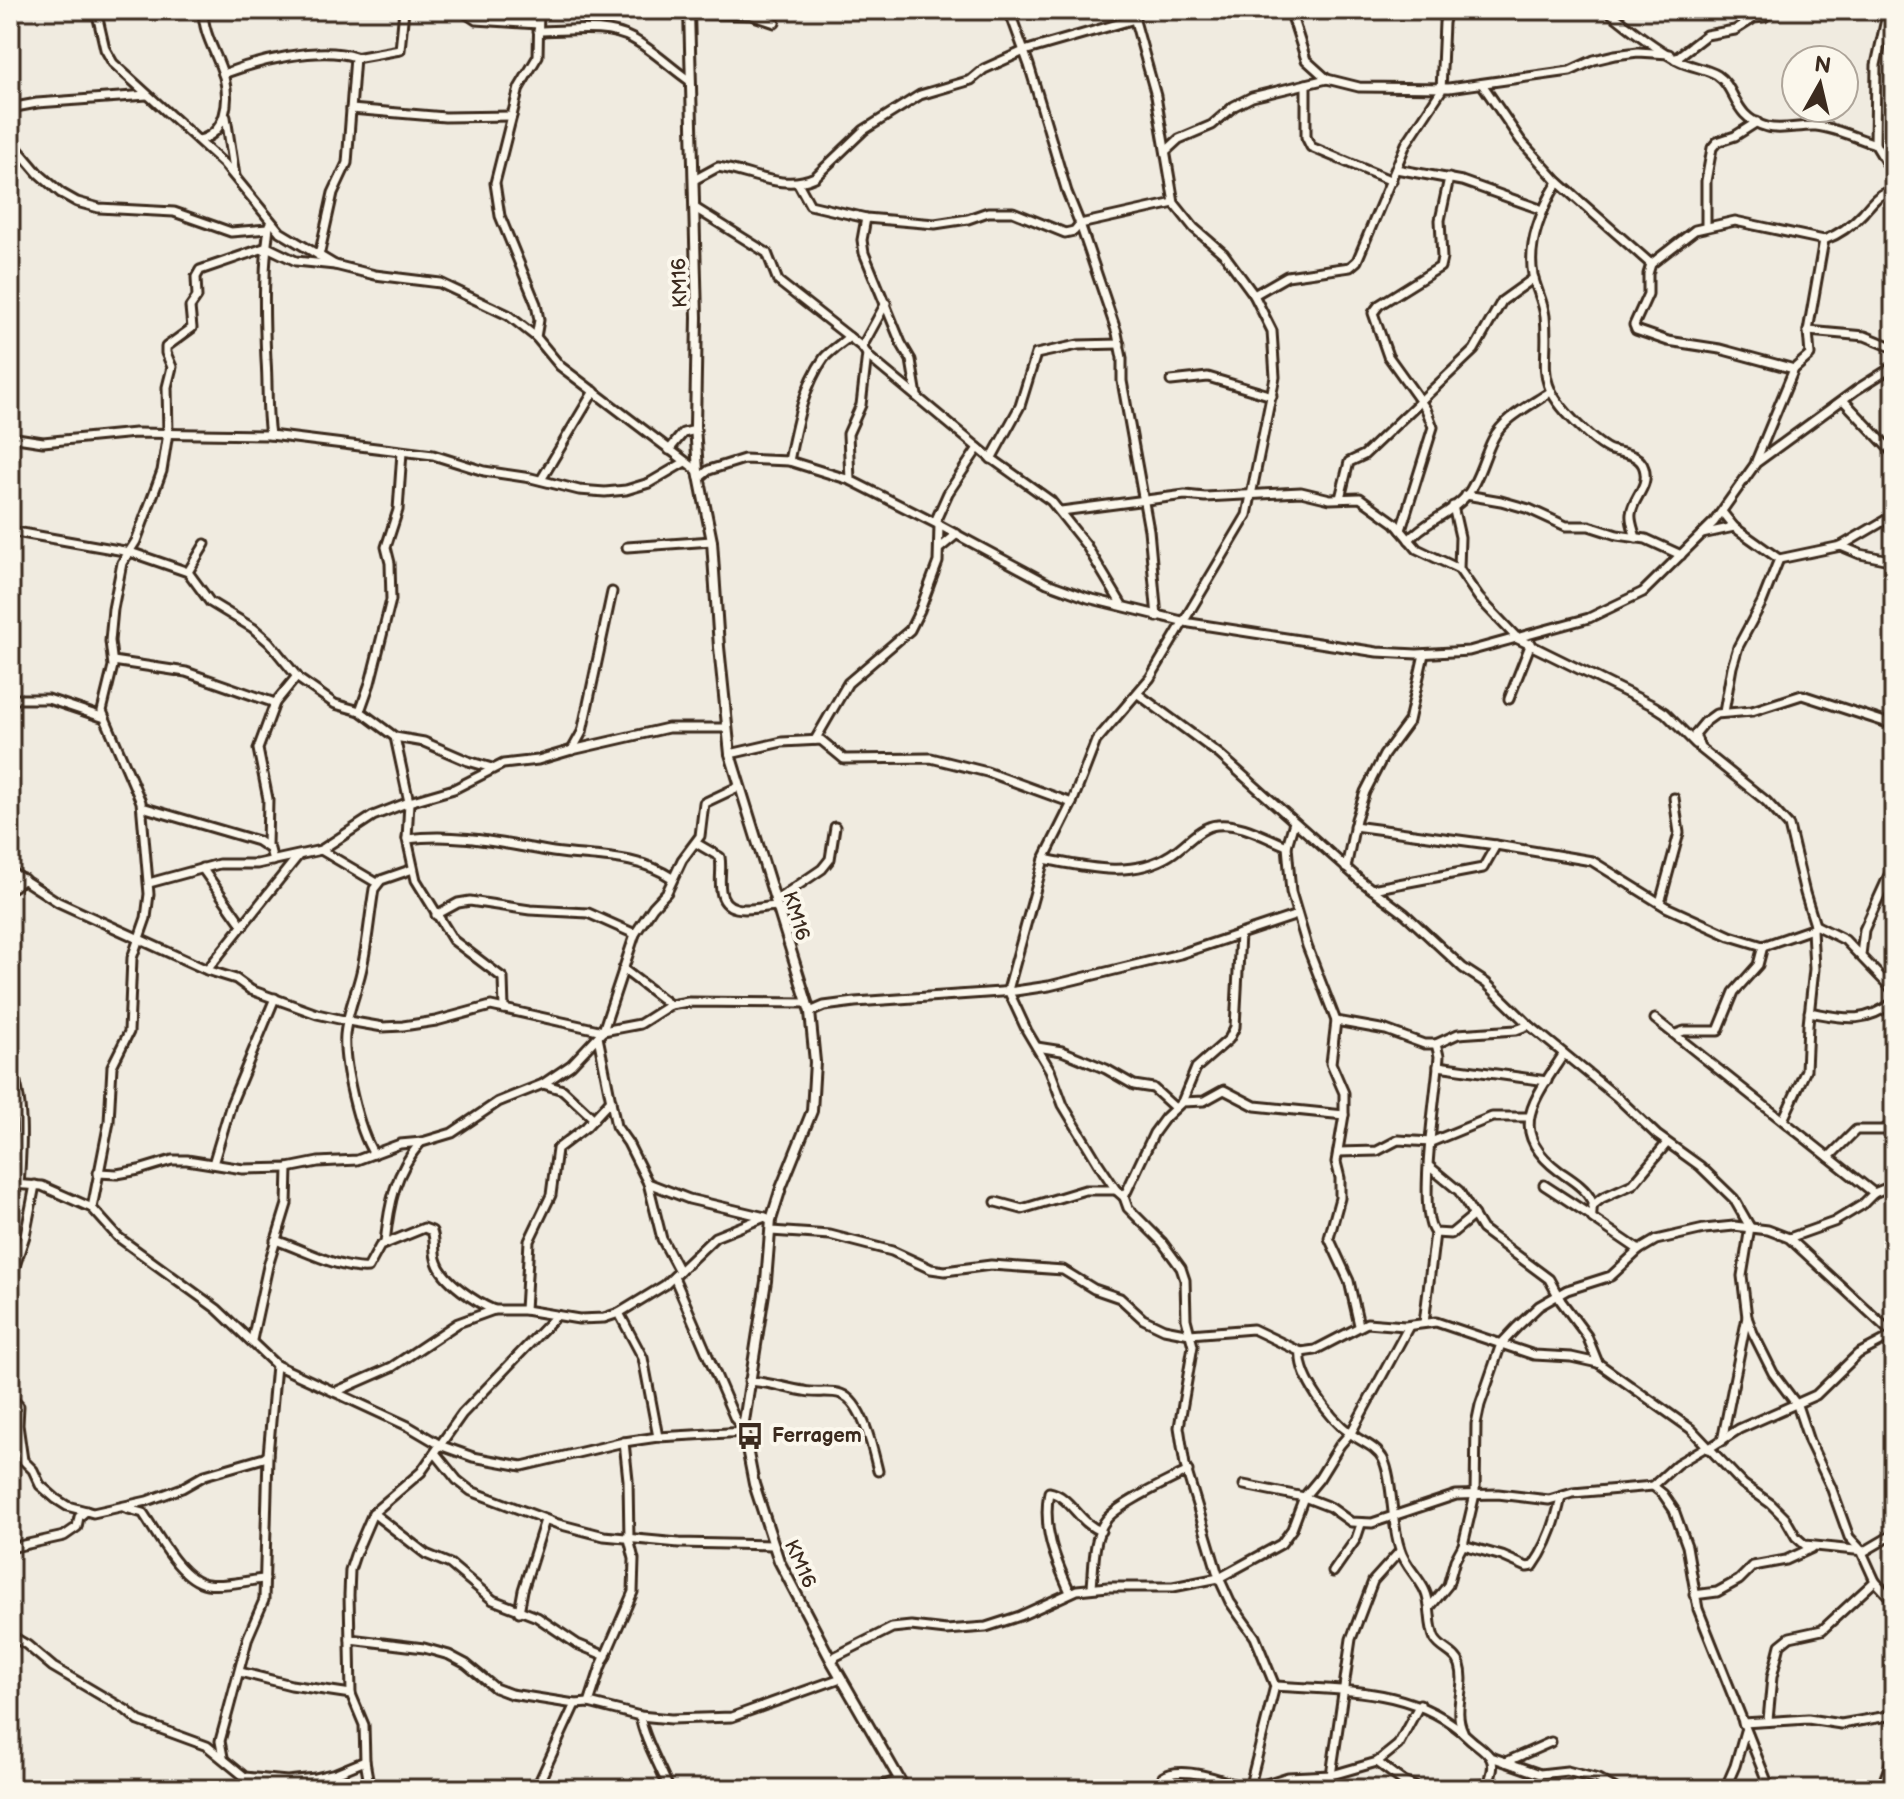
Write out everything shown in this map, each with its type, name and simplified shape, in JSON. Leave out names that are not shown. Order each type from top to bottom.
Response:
[{"type":"street","points":[[96,10],[108,55],[235,177],[280,232],[335,265]]},
{"type":"street","points":[[203,10],[206,34],[223,74],[235,177]]},
{"type":"street","points":[[223,74],[270,58],[338,55],[352,55],[355,58],[400,50],[404,10]]},
{"type":"street","points":[[461,10],[476,20],[625,35],[690,81]]},
{"type":"street","points":[[536,337],[537,311],[500,216],[495,183],[522,79],[538,56],[539,10]]},
{"type":"street","points":[[1009,10],[1120,344],[1122,381],[1144,501],[1160,618],[1169,624],[1174,638]]},
{"type":"street","points":[[1290,10],[1304,56],[1316,70],[1327,79],[1359,87],[1482,84],[1570,71],[1598,58],[1615,55],[1638,52],[1672,57],[1706,35],[1735,30],[1773,10]]},
{"type":"street","points":[[1254,295],[1287,276],[1354,265],[1406,144],[1442,87],[1447,10]]},
{"type":"street","points":[[1607,10],[1672,57],[1718,76],[1727,85],[1736,105],[1757,122],[1777,128],[1826,128],[1875,144]]},
{"type":"street","points":[[1888,10],[1876,65],[1875,144],[1894,175]]},
{"type":"street","points":[[689,11],[751,15],[775,23]]},
{"type":"street","name":"KM16","points":[[689,11],[698,376],[696,430],[699,474],[712,541],[730,754],[808,1008],[815,1062],[812,1111],[768,1219],[771,1231],[766,1281],[744,1430],[754,1484],[791,1587],[905,1789]]},
{"type":"street","points":[[694,180],[718,167],[754,177],[798,183],[815,177],[864,130],[913,99],[929,91],[971,80],[994,63],[1024,51],[1135,13],[1167,150],[1174,203],[1194,228],[1224,254],[1254,295],[1272,331],[1275,377],[1247,515],[1138,694],[1096,741],[1072,803],[1044,859],[1008,990],[1050,1070],[1063,1105],[1116,1190],[1124,1197],[1128,1208],[1162,1242],[1181,1268],[1185,1280],[1186,1319],[1193,1356],[1179,1427],[1188,1471],[1219,1578],[1230,1602],[1255,1637],[1275,1686],[1249,1789]]},
{"type":"street","points":[[319,256],[333,193],[345,171],[355,58]]},
{"type":"street","points":[[1316,70],[1308,83],[1306,137],[1311,147],[1392,181]]},
{"type":"street","points":[[1167,150],[1179,139],[1212,125],[1234,106],[1252,97],[1327,79]]},
{"type":"street","points":[[1482,84],[1521,141],[1558,182],[1651,264]]},
{"type":"street","points":[[10,108],[37,103],[147,95]]},
{"type":"street","points":[[351,109],[445,117],[512,116]]},
{"type":"street","points":[[199,140],[218,131],[225,111]]},
{"type":"street","points":[[1706,226],[1706,181],[1712,148],[1717,142],[1735,136],[1757,122]]},
{"type":"street","points":[[10,140],[38,173],[77,202],[99,208],[174,212],[231,232],[268,229]]},
{"type":"street","points":[[1396,169],[1449,178],[1543,210]]},
{"type":"street","points":[[1401,530],[1433,427],[1421,401],[1388,356],[1373,313],[1379,305],[1437,272],[1440,267],[1440,220],[1449,178]]},
{"type":"street","points":[[1558,182],[1543,210],[1532,251],[1534,278],[1544,313],[1545,368],[1550,392],[1594,439],[1607,448],[1635,458],[1644,467],[1644,487],[1631,512],[1636,538]]},
{"type":"street","points":[[798,183],[810,205],[866,218],[935,224],[968,219],[988,212],[1011,212],[1065,233],[1074,231],[1080,224],[1174,203]]},
{"type":"street","points":[[1794,369],[1738,353],[1668,341],[1636,330],[1634,325],[1648,294],[1651,264],[1695,230],[1735,221],[1824,240],[1860,216],[1881,193],[1894,190]]},
{"type":"street","points":[[695,208],[767,253],[778,281],[849,337],[991,459],[1018,475],[1061,511],[1123,606]]},
{"type":"street","points":[[866,218],[862,246],[901,343],[911,360],[917,396]]},
{"type":"street","points":[[270,220],[264,324],[267,364],[265,409],[270,435]]},
{"type":"street","points":[[92,1208],[109,1122],[112,1066],[129,1032],[132,958],[149,904],[142,807],[117,744],[102,717],[102,706],[113,661],[110,638],[122,563],[130,552],[160,481],[168,433],[167,387],[172,367],[165,350],[192,328],[190,307],[197,297],[197,273],[267,247],[296,261],[335,265],[375,275],[424,279],[457,289],[508,315],[536,337],[560,366],[699,474],[744,459],[789,461],[850,480],[1065,591],[1160,618],[1377,652],[1424,654],[1469,651],[1589,618],[1635,597],[1654,583],[1702,534],[1722,512],[1756,463],[1794,369],[1810,355],[1808,331],[1824,240]]},
{"type":"street","points":[[1340,498],[1349,462],[1364,455],[1481,342],[1486,326],[1502,301],[1534,278]]},
{"type":"street","points":[[850,480],[848,434],[861,405],[864,350],[886,303]]},
{"type":"street","points":[[1808,331],[1865,336],[1894,348]]},
{"type":"street","points":[[789,461],[800,412],[820,366],[825,357],[849,337]]},
{"type":"street","points":[[991,459],[1020,406],[1036,354],[1078,345],[1120,344]]},
{"type":"street","points":[[1756,463],[1894,366]]},
{"type":"street","points":[[1171,381],[1208,377],[1272,396]]},
{"type":"street","points":[[541,480],[594,391]]},
{"type":"street","points":[[1409,540],[1423,525],[1441,517],[1466,495],[1494,436],[1504,424],[1550,392]]},
{"type":"street","points":[[1843,400],[1894,454]]},
{"type":"street","points":[[669,450],[683,433],[696,430]]},
{"type":"street","points":[[10,437],[43,442],[168,433],[270,435],[433,455],[466,466],[588,491],[626,490],[649,483],[685,462]]},
{"type":"street","points":[[815,740],[848,683],[910,630],[938,562],[937,524],[948,493],[978,448]]},
{"type":"street","points":[[360,711],[391,600],[390,563],[386,547],[398,510],[402,452]]},
{"type":"street","points":[[1061,511],[1176,495],[1205,497],[1301,492],[1330,499],[1360,498],[1401,530],[1417,549],[1459,569],[1479,598],[1518,639],[1665,713],[1696,744],[1785,819],[1794,839],[1814,927],[1814,969],[1805,1074],[1783,1120]]},
{"type":"street","points":[[1466,495],[1529,509],[1566,526],[1589,526],[1646,539],[1681,555]]},
{"type":"street","points":[[1453,506],[1460,537],[1459,569]]},
{"type":"street","points":[[1722,512],[1734,527],[1779,559],[1841,546],[1894,515]]},
{"type":"street","points":[[1702,534],[1734,527]]},
{"type":"street","points":[[10,531],[130,552],[188,572],[210,602],[253,628],[306,686],[335,704],[360,711],[395,737],[424,742],[492,768]]},
{"type":"street","points":[[940,548],[957,534]]},
{"type":"street","points":[[627,547],[712,541]]},
{"type":"street","points":[[188,572],[205,544]]},
{"type":"street","points":[[1841,546],[1860,554],[1894,561]]},
{"type":"street","points":[[1724,712],[1738,647],[1762,602],[1779,559]]},
{"type":"street","points":[[572,750],[582,732],[612,592]]},
{"type":"street","points":[[1509,699],[1531,643]]},
{"type":"street","points":[[1346,868],[1354,826],[1365,792],[1384,755],[1409,721],[1424,654]]},
{"type":"street","points":[[113,661],[186,672],[275,703]]},
{"type":"street","points":[[273,861],[267,846],[268,799],[258,749],[275,703],[297,676]]},
{"type":"street","points":[[1138,694],[1219,754],[1346,868],[1405,914],[1463,968],[1486,983],[1563,1055],[1617,1097],[1667,1143],[1700,1166],[1734,1199],[1751,1234],[1742,1276],[1747,1317],[1763,1356],[1797,1405],[1849,1537],[1861,1550],[1875,1581],[1894,1602]]},
{"type":"street","points":[[1696,744],[1698,729],[1716,714],[1752,711],[1802,695],[1894,725]]},
{"type":"street","points":[[10,699],[48,699],[102,717]]},
{"type":"street","points":[[149,883],[231,862],[257,864],[321,850],[361,822],[409,802],[454,789],[492,768],[517,761],[538,760],[668,728],[727,728]]},
{"type":"street","points":[[395,737],[409,802],[407,839],[413,869],[436,915],[458,945],[503,978],[504,1009]]},
{"type":"street","points":[[730,754],[782,742],[815,740],[826,743],[844,759],[911,756],[955,762],[1072,803]]},
{"type":"street","points":[[98,1173],[117,1174],[172,1160],[243,1169],[349,1162],[400,1144],[422,1142],[452,1133],[498,1102],[543,1084],[571,1065],[600,1034],[635,934],[667,892],[682,860],[696,843],[702,828],[704,803],[738,787]]},
{"type":"street","points":[[1660,903],[1679,833],[1674,798]]},
{"type":"street","points":[[142,807],[247,837],[267,846]]},
{"type":"street","points":[[1294,822],[1287,846],[1291,892],[1336,1021],[1331,1063],[1343,1086],[1344,1115],[1336,1162],[1340,1198],[1329,1238],[1346,1272],[1362,1322]]},
{"type":"street","points":[[1044,859],[1100,869],[1150,864],[1169,856],[1202,831],[1217,825],[1242,829],[1287,846]]},
{"type":"street","points":[[1354,826],[1592,861],[1660,903],[1706,926],[1763,946],[1814,927],[1845,940],[1894,991]]},
{"type":"street","points":[[696,843],[720,857],[723,902],[742,909],[776,903],[822,869],[830,859],[835,827]]},
{"type":"street","points":[[407,839],[433,835],[557,853],[617,857],[672,878]]},
{"type":"street","points":[[1372,889],[1478,870],[1487,865],[1496,845]]},
{"type":"street","points":[[321,850],[377,883]]},
{"type":"street","points":[[207,970],[299,855]]},
{"type":"street","points":[[1861,955],[1864,930],[1883,894],[1894,864]]},
{"type":"street","points":[[202,868],[243,926]]},
{"type":"street","points":[[377,883],[413,869]]},
{"type":"street","points":[[10,871],[58,902],[207,970],[231,977],[251,990],[317,1014],[391,1027],[436,1021],[486,1007],[600,1034],[640,1024],[670,1005],[703,1002],[808,1008],[1049,986],[1155,961],[1297,915]]},
{"type":"street","points":[[10,889],[24,879]]},
{"type":"street","points":[[374,1154],[364,1140],[345,1050],[348,1021],[363,963],[377,883]]},
{"type":"street","points":[[1883,894],[1894,896]]},
{"type":"street","points":[[436,915],[458,903],[470,901],[530,910],[588,913],[635,934]]},
{"type":"street","points":[[1124,1197],[1154,1133],[1182,1102],[1196,1068],[1229,1039],[1235,1027],[1240,934]]},
{"type":"street","points":[[1676,1034],[1684,1031],[1718,1031],[1734,992],[1758,965],[1763,946]]},
{"type":"street","points":[[623,969],[670,1005]]},
{"type":"street","points":[[213,1164],[231,1104],[275,998]]},
{"type":"street","points":[[1809,1012],[1851,1019],[1864,1018],[1894,1002]]},
{"type":"street","points":[[1655,1019],[1874,1193]]},
{"type":"street","points":[[1336,1021],[1386,1030],[1424,1044],[1436,1044],[1458,1034],[1516,1030],[1529,1025]]},
{"type":"street","points":[[600,1034],[616,1126],[648,1183],[662,1239],[735,1419],[744,1430]]},
{"type":"street","points":[[1424,1323],[1435,1233],[1428,1223],[1426,1209],[1438,1066],[1436,1044]]},
{"type":"street","points":[[1037,1047],[1062,1051],[1106,1069],[1134,1085],[1153,1088],[1175,1108]]},
{"type":"street","points":[[1563,1055],[1529,1117],[1529,1137],[1534,1149],[1586,1193],[1591,1210]]},
{"type":"street","points":[[10,1064],[16,1083],[21,1130],[14,1185],[10,1194]]},
{"type":"street","points":[[1438,1066],[1547,1081]]},
{"type":"street","points":[[543,1084],[563,1090],[594,1119]]},
{"type":"street","points":[[1182,1102],[1204,1101],[1224,1090],[1255,1106],[1344,1115]]},
{"type":"street","points":[[525,1310],[529,1241],[551,1195],[557,1149],[594,1119],[611,1100]]},
{"type":"street","points":[[1338,1152],[1377,1151],[1398,1140],[1431,1142],[1492,1117],[1529,1117]]},
{"type":"street","points":[[1829,1157],[1856,1130],[1883,1130],[1894,1124]]},
{"type":"street","points":[[385,1243],[389,1208],[397,1178],[409,1156],[422,1142]]},
{"type":"street","points":[[1591,1210],[1602,1198],[1633,1184],[1667,1143]]},
{"type":"street","points":[[1430,1167],[1459,1191],[1489,1235],[1543,1272],[1587,1336],[1598,1363]]},
{"type":"street","points":[[252,1340],[275,1240],[287,1204],[288,1168]]},
{"type":"street","points":[[648,1183],[689,1199],[768,1219]]},
{"type":"street","points":[[14,1185],[35,1185],[52,1190],[92,1208],[118,1237],[186,1285],[252,1340],[276,1365],[408,1426],[442,1446],[473,1457],[522,1466],[624,1442],[744,1430]]},
{"type":"street","points":[[10,1281],[25,1236],[35,1185]]},
{"type":"street","points":[[1544,1185],[1591,1210],[1639,1250]]},
{"type":"street","points":[[1789,1238],[1820,1229],[1849,1215],[1874,1193],[1894,1185]]},
{"type":"street","points":[[996,1202],[1022,1209],[1085,1190],[1116,1190]]},
{"type":"street","points":[[1435,1233],[1451,1234],[1474,1215]]},
{"type":"street","points":[[335,1392],[392,1367],[458,1323],[494,1310],[525,1310],[579,1319],[604,1318],[619,1313],[656,1291],[715,1237],[768,1219]]},
{"type":"street","points":[[1430,1607],[1448,1585],[1463,1545],[1475,1494],[1476,1424],[1501,1344],[1539,1306],[1570,1288],[1611,1276],[1639,1250],[1656,1240],[1720,1227],[1750,1227],[1776,1231],[1789,1238],[1894,1335],[1858,1354],[1825,1388],[1797,1405],[1739,1429],[1677,1464],[1653,1486]]},
{"type":"street","points":[[275,1240],[368,1268],[380,1246],[385,1243],[417,1228],[432,1231],[440,1268],[470,1299],[494,1310]]},
{"type":"street","points":[[771,1231],[830,1235],[892,1251],[931,1269],[945,1271],[991,1265],[1063,1270],[1094,1289],[1120,1298],[1153,1325],[1190,1334],[1247,1328],[1301,1352],[1315,1350],[1362,1322],[1409,1326],[1424,1323],[1448,1325],[1534,1355],[1571,1357],[1598,1363],[1680,1418],[1743,1484],[1785,1518],[1800,1542],[1812,1548]]},
{"type":"street","points":[[619,1313],[643,1358],[658,1437]]},
{"type":"street","points":[[373,1789],[369,1784],[365,1761],[364,1725],[351,1694],[350,1570],[373,1513],[421,1472],[462,1414],[556,1316]]},
{"type":"street","points":[[1722,1441],[1747,1317]]},
{"type":"street","points":[[832,1662],[836,1656],[892,1628],[911,1626],[946,1630],[986,1627],[1037,1609],[1070,1592],[1092,1587],[1173,1587],[1219,1578],[1281,1544],[1292,1529],[1304,1497],[1350,1433],[1409,1326]]},
{"type":"street","points":[[1301,1352],[1301,1369],[1308,1381],[1350,1433],[1372,1446],[1384,1460],[1400,1551],[1410,1571],[1426,1591],[1436,1640],[1456,1657],[1461,1669],[1457,1711],[1463,1731]]},
{"type":"street","points":[[223,1759],[220,1741],[248,1637],[264,1600],[268,1455],[276,1365]]},
{"type":"street","points":[[749,1381],[768,1382],[814,1393],[838,1393],[847,1397],[869,1435],[878,1471]]},
{"type":"street","points":[[10,1397],[19,1406],[18,1425],[23,1460],[33,1470],[42,1487],[67,1506],[93,1513],[147,1501],[182,1488],[205,1475],[258,1461],[268,1455]]},
{"type":"street","points":[[589,1703],[633,1592],[634,1559],[629,1539],[624,1442]]},
{"type":"street","points":[[436,1454],[457,1480],[471,1491],[574,1529],[629,1539],[774,1545]]},
{"type":"street","points":[[1092,1587],[1101,1531],[1109,1516],[1188,1471]]},
{"type":"street","points":[[1661,1480],[1663,1494]]},
{"type":"street","points":[[1244,1485],[1304,1497],[1330,1507],[1351,1522],[1361,1524],[1392,1519],[1448,1497],[1475,1494],[1549,1500],[1641,1485],[1653,1486],[1674,1510],[1687,1546],[1694,1595],[1770,1789]]},
{"type":"street","points":[[1070,1592],[1048,1536],[1049,1492],[1060,1496],[1083,1521],[1101,1531]]},
{"type":"street","points":[[1463,1545],[1527,1567],[1533,1566],[1543,1553],[1557,1518],[1561,1497]]},
{"type":"street","points":[[119,1506],[143,1513],[171,1555],[204,1584],[265,1579]]},
{"type":"street","points":[[10,1548],[64,1536],[77,1527],[79,1517],[86,1511]]},
{"type":"street","points":[[373,1513],[426,1554],[450,1564],[482,1592],[519,1612],[537,1617],[577,1644],[606,1656]]},
{"type":"street","points":[[519,1612],[545,1520]]},
{"type":"street","points":[[1333,1572],[1356,1539],[1361,1524]]},
{"type":"street","points":[[1694,1595],[1717,1592],[1739,1580],[1753,1566],[1786,1560],[1812,1548],[1829,1546],[1869,1550],[1894,1534]]},
{"type":"street","points":[[1329,1789],[1351,1639],[1367,1593],[1378,1573],[1400,1551]]},
{"type":"street","points":[[1768,1720],[1772,1677],[1780,1645],[1790,1637],[1822,1630],[1875,1581]]},
{"type":"street","points":[[10,1635],[53,1667],[126,1710],[139,1721],[207,1746],[245,1777],[287,1781],[336,1773],[365,1761]]},
{"type":"street","points":[[350,1639],[435,1651],[466,1664],[495,1688],[575,1704],[589,1703],[640,1716],[693,1720],[732,1717],[841,1678]]},
{"type":"street","points":[[240,1672],[291,1685],[351,1694]]},
{"type":"street","points":[[1275,1686],[1391,1696],[1420,1704],[1463,1731],[1491,1757],[1540,1774],[1567,1771],[1594,1778],[1616,1789]]},
{"type":"street","points":[[536,1789],[575,1704]]},
{"type":"street","points":[[1161,1789],[1163,1777],[1169,1772],[1224,1780],[1249,1789],[1299,1775],[1332,1775],[1377,1762],[1398,1745],[1420,1704]]},
{"type":"street","points":[[1744,1726],[1768,1720],[1808,1719],[1841,1724],[1894,1715]]},
{"type":"street","points":[[640,1716],[644,1737],[654,1751],[669,1789]]},
{"type":"street","points":[[1725,1789],[1744,1726]]},
{"type":"street","points":[[1506,1762],[1551,1742]]},
{"type":"street","points":[[1881,1789],[1894,1753]]},
{"type":"street","points":[[1438,1789],[1488,1786],[1493,1767],[1491,1757]]},
{"type":"street","points":[[1377,1762],[1397,1778],[1420,1789]]},
{"type":"street","points":[[873,1789],[899,1780]]},
{"type":"place","name":"Ferragem","points":[[750,1436]]}]
